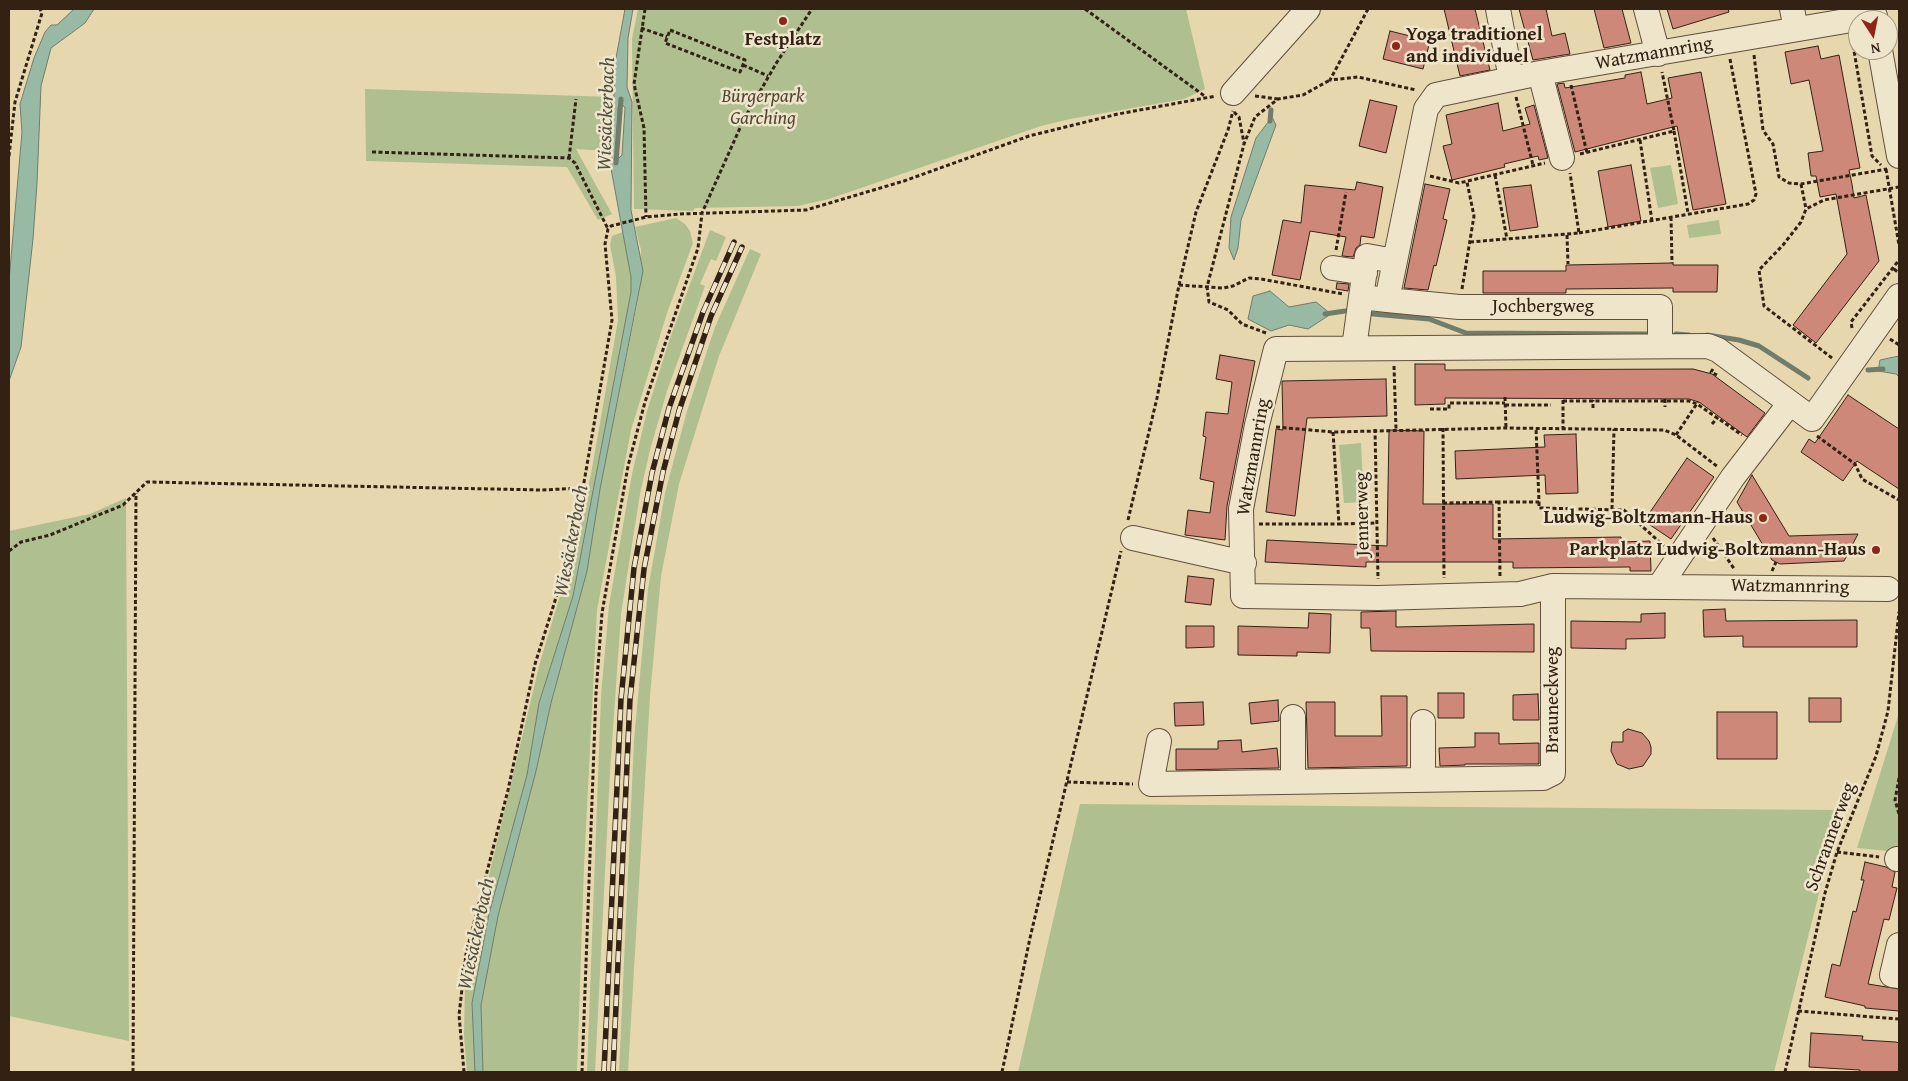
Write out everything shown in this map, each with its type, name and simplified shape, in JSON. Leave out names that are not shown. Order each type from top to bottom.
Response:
[{"type":"street","points":[[1233,102],[1308,9]]},
{"type":"street","points":[[1498,9],[1512,79]]},
{"type":"street","points":[[1646,9],[1658,54]]},
{"type":"street","name":"Watzmannring","points":[[1436,95],[1540,73],[1658,54],[1794,19],[1848,20]]},
{"type":"street","points":[[1881,60],[1892,164]]},
{"type":"street","points":[[1540,73],[1566,162]]},
{"type":"street","points":[[1361,297],[1387,300],[1426,109],[1436,95]]},
{"type":"street","points":[[1276,349],[1354,348],[1367,256],[1394,261]]},
{"type":"street","points":[[1333,268],[1365,273]]},
{"type":"street","points":[[1658,587],[1733,477],[1790,403],[1812,419],[1899,296]]},
{"type":"street","name":"Jochbergweg","points":[[1387,300],[1459,308],[1660,307],[1660,346]]},
{"type":"street","name":"Jochbergweg","points":[[1354,348],[1708,346],[1718,350],[1790,403]]},
{"type":"street","name":"Watzmannring","points":[[1276,349],[1257,426],[1241,509],[1244,564],[1243,596],[1378,598],[1520,594],[1553,586],[1747,586],[1888,589]]},
{"type":"street","points":[[1127,537],[1244,564]]},
{"type":"street","points":[[1690,540],[1692,586]]},
{"type":"street","name":"Brauneckweg","points":[[1151,784],[1543,778],[1553,773],[1553,586]]},
{"type":"street","points":[[1293,717],[1293,782]]},
{"type":"street","points":[[1422,722],[1423,780]]},
{"type":"street","points":[[1151,784],[1159,741]]},
{"type":"street","points":[[1899,945],[1892,975],[1899,976]]},
{"type":"path","points":[[9,156],[15,102],[42,13],[40,9]]},
{"type":"path","points":[[645,9],[634,84],[644,128],[646,218]]},
{"type":"path","points":[[582,1072],[596,693],[602,613],[628,466],[645,402],[698,248],[702,213],[744,119],[768,76],[812,9]]},
{"type":"path","points":[[1086,9],[1207,97]]},
{"type":"path","points":[[1330,80],[1368,9]]},
{"type":"path","points":[[641,28],[667,37]]},
{"type":"path","points":[[670,30],[745,60],[740,72],[665,42],[667,37],[670,30]]},
{"type":"path","points":[[1753,47],[1764,130],[1773,144],[1780,177],[1789,183],[1801,184],[1892,164]]},
{"type":"path","points":[[1470,242],[1579,233],[1652,222],[1688,213],[1748,204],[1754,200],[1756,194],[1728,52]]},
{"type":"path","points":[[1855,60],[1872,156],[1892,164]]},
{"type":"path","points":[[743,65],[768,76]]},
{"type":"path","points":[[1567,69],[1587,152]]},
{"type":"path","points":[[1276,349],[1267,334],[1242,324],[1228,310],[1208,302],[1207,287],[1244,144],[1255,117],[1278,99],[1303,95],[1330,80],[1358,77],[1436,95]]},
{"type":"path","points":[[1512,79],[1533,165]]},
{"type":"path","points":[[608,229],[646,218],[702,213],[806,210],[904,181],[1029,136],[1098,118],[1207,97],[1233,102]]},
{"type":"path","points":[[569,158],[576,99]]},
{"type":"path","points":[[1233,102],[1239,117],[1244,144]]},
{"type":"path","points":[[1002,1072],[1030,938],[1127,537],[1196,212],[1228,130],[1233,102]]},
{"type":"path","points":[[1674,132],[1688,213]]},
{"type":"path","points":[[1640,140],[1652,222]]},
{"type":"path","points":[[372,152],[569,158],[575,163],[608,229],[605,244],[612,320],[583,488],[566,566],[535,664],[508,790],[466,954],[459,1015],[464,1072]]},
{"type":"path","points":[[1566,162],[1579,233]]},
{"type":"path","points":[[1892,164],[1889,188],[1899,245]]},
{"type":"path","points":[[1495,175],[1506,239]]},
{"type":"path","points":[[1459,308],[1474,216],[1467,182]]},
{"type":"path","points":[[1801,184],[1806,209],[1801,222],[1783,245],[1759,270],[1764,306],[1846,369]]},
{"type":"path","points":[[1806,209],[1824,200],[1899,187]]},
{"type":"path","points":[[1329,292],[1346,192]]},
{"type":"path","points":[[1671,217],[1672,263]]},
{"type":"path","points":[[1567,234],[1568,264]]},
{"type":"path","points":[[1894,269],[1899,273]]},
{"type":"path","points":[[1179,285],[1223,288],[1249,278],[1361,297]]},
{"type":"path","points":[[1394,348],[1396,429]]},
{"type":"path","points":[[1504,397],[1506,428]]},
{"type":"path","points":[[1563,429],[1562,400],[1688,401],[1698,403],[1756,446]]},
{"type":"path","points":[[1593,400],[1593,408]]},
{"type":"path","points":[[1665,400],[1665,407]]},
{"type":"path","points":[[1676,435],[1698,403]]},
{"type":"path","points":[[1430,409],[1449,409],[1449,404],[1551,405]]},
{"type":"path","points":[[1712,424],[1718,417]]},
{"type":"path","points":[[1257,426],[1333,432],[1443,428],[1664,430],[1676,435],[1733,477]]},
{"type":"path","points":[[1443,428],[1445,595]]},
{"type":"path","points":[[1536,428],[1539,508],[1624,510],[1690,540],[1747,586]]},
{"type":"path","name":"Jennerweg","points":[[1375,429],[1378,598]]},
{"type":"path","points":[[1612,510],[1614,429]]},
{"type":"path","points":[[1333,432],[1338,524]]},
{"type":"path","points":[[1813,433],[1855,464],[1862,479],[1899,500]]},
{"type":"path","points":[[9,551],[21,542],[50,535],[123,505],[147,482],[542,490],[583,488]]},
{"type":"path","points":[[133,1072],[136,492]]},
{"type":"path","points":[[1499,502],[1500,594]]},
{"type":"path","points":[[1443,503],[1539,502]]},
{"type":"path","points":[[1241,523],[1377,523]]},
{"type":"path","name":"Schrannerweg","points":[[1785,1072],[1824,893],[1837,852],[1876,756],[1888,711],[1899,612]]},
{"type":"path","points":[[1899,778],[1895,800],[1899,814]]},
{"type":"path","points":[[1067,782],[1151,784]]},
{"type":"path","points":[[1837,852],[1898,859]]},
{"type":"path","points":[[1798,1011],[1899,1019]]},
{"type":"green space","name":"Bürgerpark Garching","points":[[638,9],[1186,9],[1205,89],[1184,99],[1041,126],[829,199],[798,206],[695,208],[693,211],[634,209],[632,39]]},
{"type":"green space","points":[[365,89],[613,97],[607,151],[576,149],[612,214],[598,220],[567,167],[366,161]]},
{"type":"green space","points":[[1671,165],[1678,204],[1658,208],[1650,168]]},
{"type":"green space","points":[[676,218],[685,224],[690,231],[693,243],[667,313],[631,430],[597,610],[584,867],[577,1072],[483,1072],[481,1005],[498,916],[536,771],[551,703],[587,571],[600,489],[639,295],[641,250],[635,227]]},
{"type":"green space","points":[[1719,220],[1721,234],[1689,238],[1687,225]]},
{"type":"green space","points":[[710,230],[726,237],[716,261],[711,259],[700,284],[705,286],[667,391],[650,450],[640,494],[621,614],[610,773],[595,1072],[587,1072],[601,696],[609,605],[632,474],[647,411],[669,341]]},
{"type":"green space","points":[[623,232],[631,277],[631,292],[573,596],[539,703],[527,775],[489,914],[472,1003],[475,1072],[467,1072],[464,1035],[465,986],[470,955],[540,662],[573,553],[591,474],[618,320],[616,277],[610,245],[612,236]]},
{"type":"green space","points":[[750,249],[761,254],[719,356],[679,484],[661,576],[650,696],[628,1072],[619,1072],[634,740],[648,589],[665,493],[687,411],[715,327]]},
{"type":"green space","points":[[1361,443],[1364,502],[1344,503],[1339,445]]},
{"type":"green space","points":[[126,498],[129,1041],[9,1016],[9,531],[90,514]]},
{"type":"green space","points":[[1898,716],[1899,852],[1857,848]]},
{"type":"green space","points":[[1080,804],[1840,810],[1774,1072],[1018,1072]]},
{"type":"shaded area","points":[[74,9],[94,9],[85,23],[51,48],[41,86],[33,239],[21,347],[9,381],[9,281],[22,132],[20,104],[34,58],[45,32],[51,25],[57,25]]},
{"type":"shaded area","points":[[625,9],[633,9],[628,38],[627,87],[632,102],[631,210],[643,271],[600,489],[587,571],[551,703],[536,771],[498,916],[481,1005],[483,1072],[475,1072],[472,1003],[489,914],[527,775],[539,703],[573,596],[631,292],[631,277],[610,163],[616,58]],"holes":[[[622,104],[625,108],[622,155],[619,158],[616,154],[618,107]]]},
{"type":"shaded area","points":[[1272,117],[1276,125],[1241,220],[1238,248],[1234,260],[1229,248],[1231,217],[1256,138]]},
{"type":"shaded area","points":[[1270,291],[1289,307],[1316,302],[1331,314],[1308,329],[1289,325],[1271,331],[1248,319],[1253,296]]},
{"type":"shaded area","points":[[1899,356],[1899,377],[1896,374],[1878,371],[1880,360]]},
{"type":"building","points":[[1444,9],[1475,9],[1490,70],[1460,76]]},
{"type":"building","points":[[1519,9],[1546,9],[1552,36],[1565,33],[1570,54],[1533,60]]},
{"type":"building","points":[[1594,9],[1622,9],[1631,43],[1604,48]]},
{"type":"building","points":[[1667,9],[1728,9],[1729,12],[1673,29]]},
{"type":"building","points":[[1390,31],[1430,41],[1423,69],[1383,59]]},
{"type":"building","points":[[1818,46],[1821,59],[1839,55],[1860,168],[1849,170],[1854,198],[1866,195],[1879,261],[1816,343],[1793,325],[1847,254],[1836,194],[1820,197],[1816,176],[1811,176],[1808,153],[1823,151],[1809,80],[1791,84],[1785,52]]},
{"type":"building","points":[[1641,72],[1647,104],[1672,98],[1668,78],[1701,72],[1726,204],[1693,210],[1677,126],[1575,152],[1557,84],[1564,83],[1565,88],[1625,78],[1625,75]]},
{"type":"building","points":[[1370,100],[1397,106],[1386,153],[1359,146]]},
{"type":"building","points":[[1498,103],[1503,131],[1530,124],[1525,108],[1534,105],[1548,158],[1539,160],[1538,156],[1504,164],[1505,167],[1452,180],[1443,146],[1452,144],[1446,115]]},
{"type":"building","points":[[1631,165],[1641,221],[1608,227],[1598,171]]},
{"type":"building","points":[[1357,182],[1383,187],[1374,238],[1361,236],[1360,245],[1356,248],[1353,257],[1342,256],[1346,237],[1310,231],[1300,280],[1272,275],[1283,220],[1301,223],[1305,185],[1355,190]]},
{"type":"building","points":[[1425,184],[1450,189],[1443,219],[1447,220],[1428,290],[1404,288]]},
{"type":"building","points":[[1531,185],[1538,227],[1510,231],[1503,188]]},
{"type":"building","points":[[1673,263],[1673,265],[1718,265],[1717,292],[1673,292],[1673,288],[1566,289],[1566,293],[1483,293],[1483,271],[1566,271],[1566,265]]},
{"type":"building","points":[[1337,283],[1349,284],[1348,291],[1336,289]]},
{"type":"building","points":[[1220,355],[1255,361],[1227,506],[1225,540],[1185,535],[1188,510],[1210,513],[1214,482],[1200,479],[1206,437],[1203,436],[1206,412],[1228,414],[1232,382],[1216,379]]},
{"type":"building","points":[[1415,364],[1445,364],[1445,370],[1693,369],[1712,374],[1765,413],[1747,437],[1699,402],[1689,399],[1445,398],[1445,404],[1415,405]]},
{"type":"building","points":[[1386,379],[1387,416],[1307,418],[1295,516],[1266,512],[1276,429],[1283,430],[1282,381]]},
{"type":"building","points":[[1848,395],[1899,429],[1899,489],[1857,461],[1843,481],[1801,452],[1809,439],[1815,443]]},
{"type":"building","points":[[1389,430],[1424,431],[1423,504],[1493,504],[1493,539],[1621,537],[1621,542],[1650,541],[1651,571],[1630,571],[1630,567],[1513,568],[1513,562],[1366,562],[1366,567],[1265,562],[1267,540],[1387,546]]},
{"type":"building","points":[[1576,434],[1578,493],[1546,494],[1545,475],[1456,479],[1455,451],[1545,447],[1544,435]]},
{"type":"building","points":[[1687,458],[1714,477],[1671,539],[1644,521]]},
{"type":"building","name":"Ludwig-Boltzmann-Haus","points":[[1752,475],[1789,536],[1858,534],[1844,561],[1780,564],[1772,560],[1737,502]]},
{"type":"building","points":[[1188,576],[1214,579],[1211,605],[1185,602]]},
{"type":"building","points":[[1725,609],[1726,621],[1857,620],[1857,647],[1743,647],[1743,636],[1704,637],[1703,610]]},
{"type":"building","points":[[1396,611],[1396,627],[1534,624],[1534,652],[1371,651],[1370,628],[1361,628],[1361,612]]},
{"type":"building","points":[[1309,613],[1331,614],[1330,653],[1297,652],[1297,656],[1238,655],[1238,626],[1308,628]]},
{"type":"building","points":[[1665,613],[1665,638],[1626,639],[1626,649],[1571,648],[1571,621],[1641,622],[1641,614]]},
{"type":"building","points":[[1186,626],[1214,626],[1214,647],[1186,648]]},
{"type":"building","points":[[1438,693],[1464,693],[1464,718],[1438,718]]},
{"type":"building","points":[[1538,694],[1539,720],[1513,720],[1513,695]]},
{"type":"building","points":[[1381,696],[1407,696],[1407,766],[1308,768],[1306,702],[1335,702],[1335,736],[1382,736]]},
{"type":"building","points":[[1809,698],[1841,698],[1841,722],[1809,722]]},
{"type":"building","points":[[1278,700],[1279,721],[1251,724],[1249,703]]},
{"type":"building","points":[[1203,702],[1204,725],[1175,726],[1174,703]]},
{"type":"building","points":[[1717,712],[1777,712],[1777,759],[1717,759]]},
{"type":"building","points":[[1628,729],[1642,733],[1649,741],[1651,747],[1651,754],[1643,766],[1629,769],[1617,764],[1611,751],[1612,742],[1623,742],[1623,732]]},
{"type":"building","points":[[1475,733],[1499,733],[1499,744],[1539,743],[1539,764],[1440,766],[1439,748],[1475,747]]},
{"type":"building","points":[[1241,740],[1242,752],[1277,748],[1279,768],[1176,770],[1176,749],[1218,749],[1218,741]]},
{"type":"building","points":[[1865,862],[1886,867],[1895,872],[1892,887],[1897,888],[1889,920],[1884,919],[1868,984],[1899,989],[1899,1011],[1865,1008],[1865,1006],[1825,997],[1832,964],[1840,966],[1853,911],[1856,912],[1864,880],[1861,880]]},
{"type":"building","points":[[1811,1033],[1863,1036],[1862,1040],[1899,1043],[1899,1072],[1860,1072],[1860,1070],[1809,1067]]},
{"type":"waterway","name":"Wiesäckerbach","points":[[616,163],[621,99]]},
{"type":"waterway","points":[[1270,121],[1271,110]]},
{"type":"waterway","points":[[1325,314],[1345,311]]},
{"type":"waterway","points":[[1373,314],[1429,319],[1466,333],[1646,334]]},
{"type":"waterway","points":[[1676,334],[1689,335]]},
{"type":"waterway","points":[[1707,335],[1739,340],[1759,346],[1808,378]]},
{"type":"waterway","points":[[1868,370],[1883,369]]},
{"type":"railway","points":[[604,1072],[621,699],[634,568],[652,473],[669,408],[703,312],[734,242]]},
{"type":"railway","points":[[613,1072],[630,699],[644,569],[663,472],[679,411],[711,316],[742,247]]},
{"type":"place","name":"Festplatz","points":[[783,21]]},
{"type":"place","name":"Yoga traditionel and individuel","points":[[1396,46]]},
{"type":"place","name":"Ludwig-Boltzmann-Haus","points":[[1763,518]]},
{"type":"place","name":"Parkplatz Ludwig-Boltzmann-Haus","points":[[1876,550]]}]
